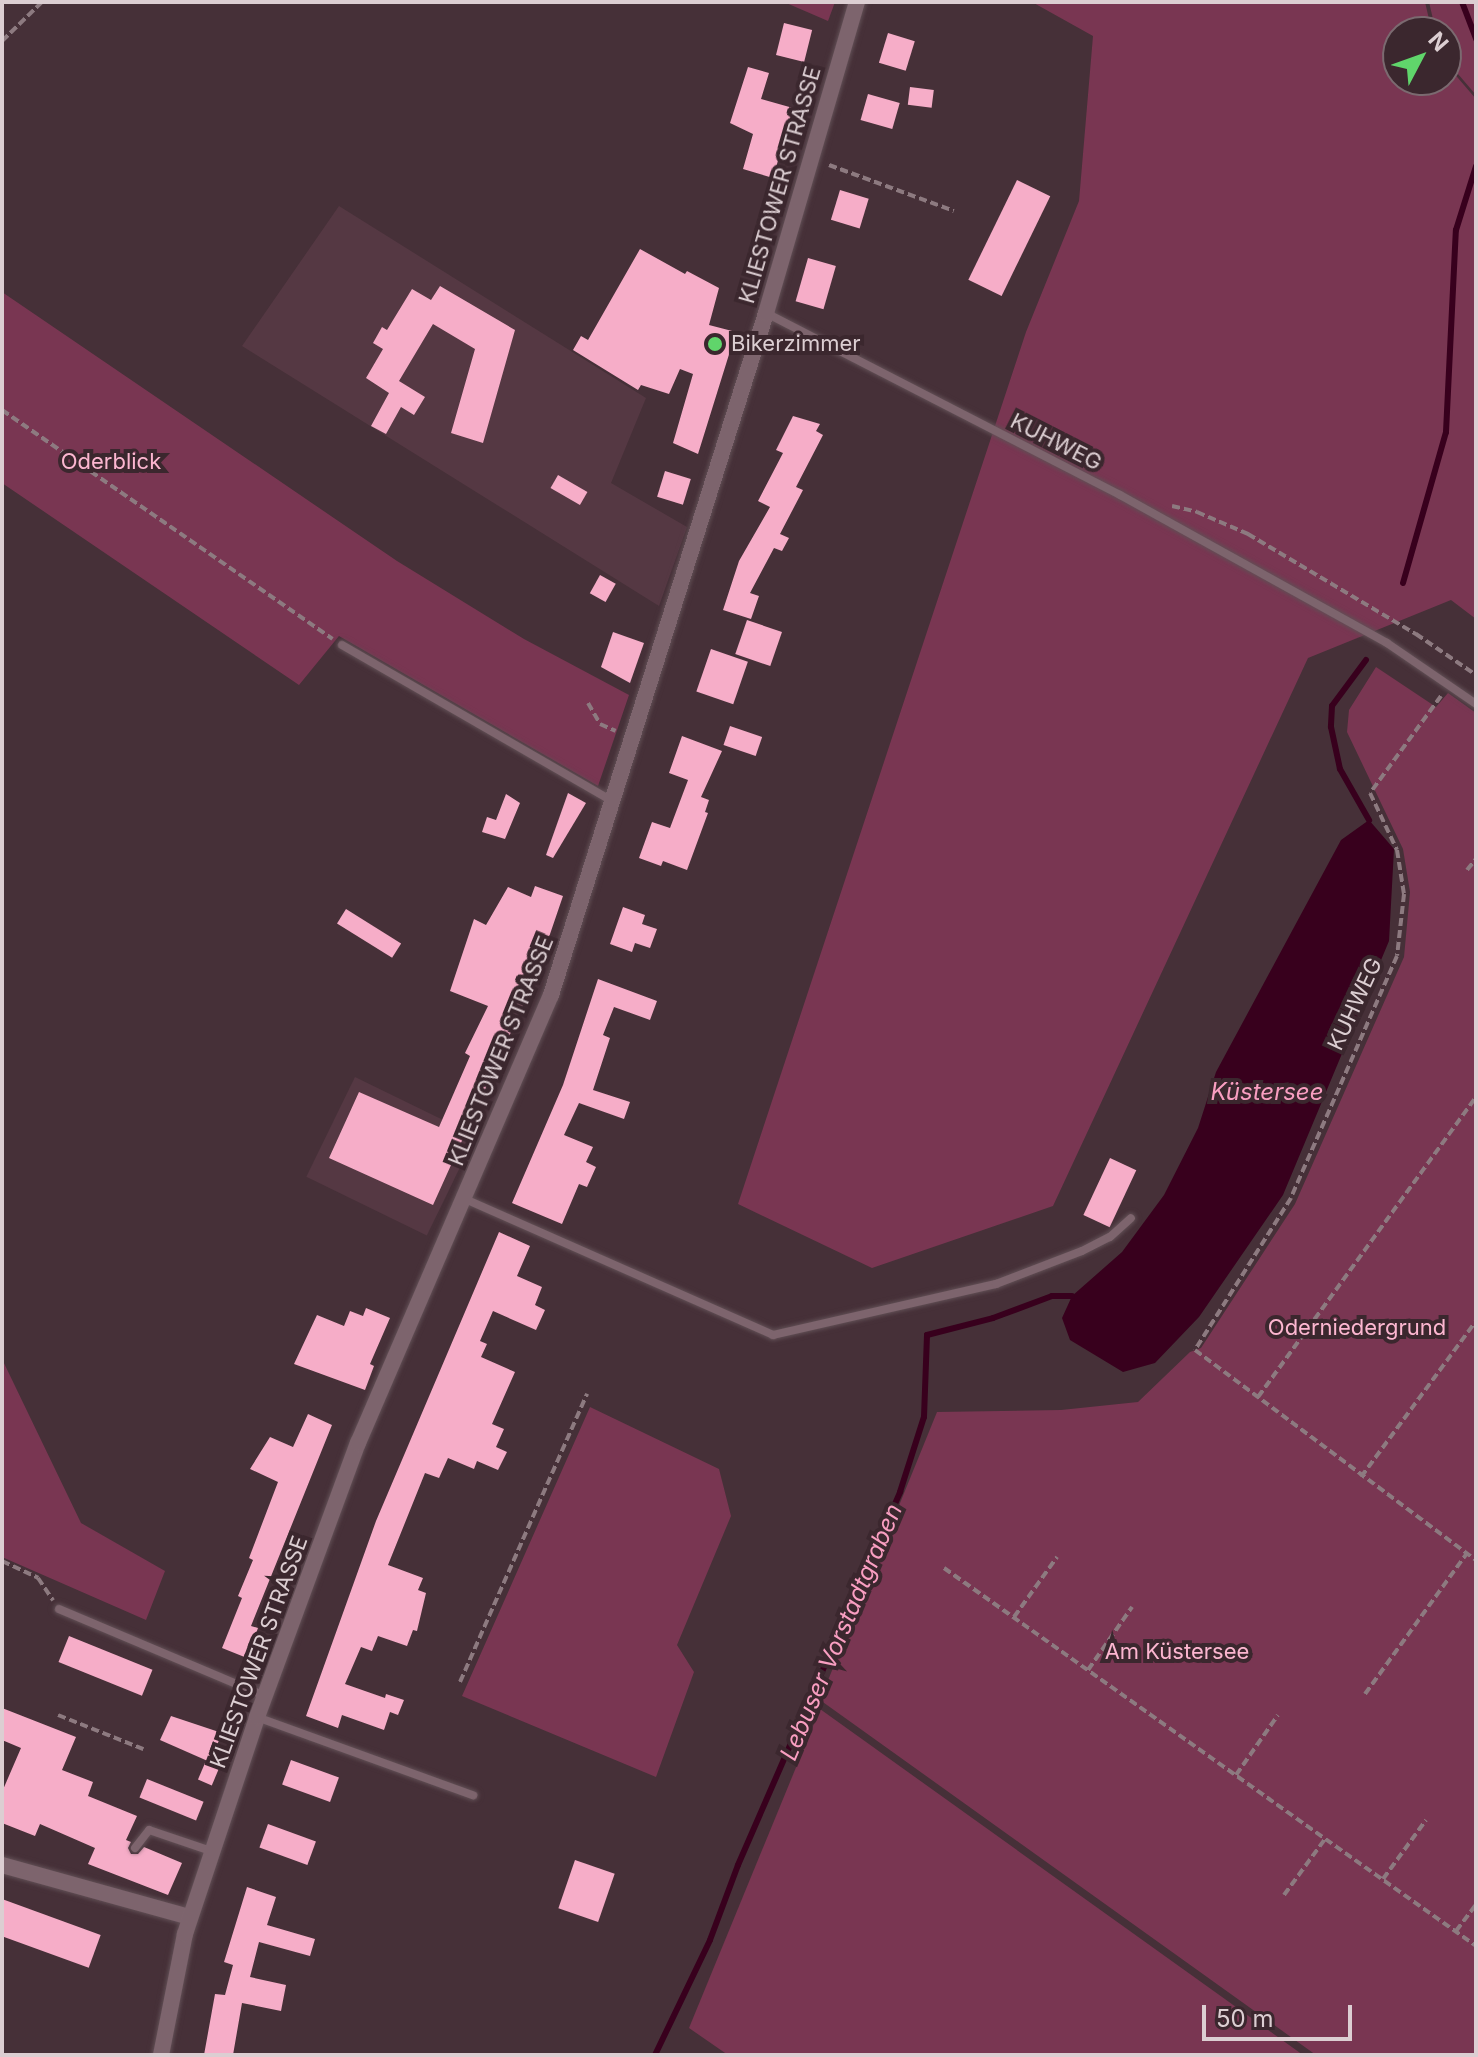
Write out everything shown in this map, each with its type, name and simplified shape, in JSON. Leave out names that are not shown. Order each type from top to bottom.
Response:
[{"type":"street","name":"KLIESTOWER STRASSE","points":[[161,2055],[190,1917],[257,1717],[358,1443],[551,995],[766,313],[857,2]]},
{"type":"street","points":[[2,1865],[190,1917]]},
{"type":"lane","name":"KUHWEG","points":[[766,313],[1120,495],[1387,643],[1476,704]]},
{"type":"lane","points":[[342,645],[613,802]]},
{"type":"lane","points":[[465,1199],[773,1335],[996,1284],[1082,1251],[1110,1237],[1131,1218]]},
{"type":"lane","points":[[59,1609],[265,1696]]},
{"type":"lane","points":[[257,1717],[473,1795]]},
{"type":"lane","points":[[135,1848],[149,1830],[211,1851]]},
{"type":"path","points":[[2,41],[42,2]]},
{"type":"path","points":[[811,158],[954,211]]},
{"type":"path","points":[[2,410],[342,645]]},
{"type":"path","points":[[1166,505],[1197,512],[1248,534],[1416,634],[1476,675]]},
{"type":"path","name":"KUHWEG","points":[[1449,684],[1370,793],[1397,850],[1404,894],[1397,956],[1291,1198],[1195,1350],[1476,1560]]},
{"type":"path","points":[[588,703],[600,724]]},
{"type":"path","points":[[1467,870],[1476,859]]},
{"type":"path","points":[[1258,1397],[1476,1097]]},
{"type":"path","points":[[1361,1477],[1476,1321]]},
{"type":"path","points":[[460,1682],[587,1394]]},
{"type":"path","points":[[1365,1694],[1467,1553]]},
{"type":"path","points":[[1014,1618],[1057,1557]]},
{"type":"path","points":[[2,1561],[38,1578],[59,1609]]},
{"type":"path","points":[[944,1568],[1476,1946]]},
{"type":"path","points":[[1088,1670],[1132,1607]]},
{"type":"path","points":[[58,1715],[143,1749]]},
{"type":"path","points":[[1236,1775],[1278,1715]]},
{"type":"path","points":[[1383,1880],[1426,1820]]},
{"type":"path","points":[[1284,1895],[1325,1839]]},
{"type":"path","points":[[1456,1931],[1476,1904]]},
{"type":"shaded area","points":[[339,206],[646,398],[611,483],[687,527],[659,606],[242,346]]},
{"type":"shaded area","points":[[355,1077],[475,1136],[427,1236],[306,1177]]},
{"type":"green space","points":[[784,2],[835,2],[828,21]]},
{"type":"green space","points":[[1032,2],[1425,2],[1428,16],[1382,16],[1382,96],[1462,96],[1462,83],[1476,99],[1476,619],[1451,600],[1308,658],[1053,1206],[872,1268],[738,1204],[1026,332],[1079,201],[1093,36]]},
{"type":"green space","points":[[1429,2],[1476,2],[1476,95],[1462,79],[1462,16],[1432,16]]},
{"type":"green space","name":"Oderblick","points":[[2,292],[397,561],[524,639],[629,695],[598,786],[339,636],[299,685],[2,483]]},
{"type":"green space","name":"Am Küstersee","points":[[1376,667],[1436,707],[1448,693],[1476,713],[1476,2055],[1316,2055],[820,1700],[937,1412],[1061,1410],[1138,1402],[1190,1352],[1201,1348],[1295,1204],[1404,957],[1410,892],[1403,849],[1347,732],[1349,710]]},
{"type":"green space","points":[[2,1359],[81,1523],[165,1571],[146,1620],[2,1557]]},
{"type":"green space","points":[[590,1407],[719,1469],[731,1516],[677,1645],[694,1672],[656,1777],[462,1696]]},
{"type":"green space","points":[[820,1709],[1303,2055],[728,2055],[689,2028]]},
{"type":"water","name":"Küstersee","points":[[1369,820],[1394,849],[1389,941],[1283,1195],[1199,1317],[1155,1363],[1123,1372],[1070,1340],[1062,1318],[1072,1296],[1122,1252],[1164,1195],[1198,1128],[1216,1072],[1341,840]]},
{"type":"building","points":[[784,23],[812,30],[804,62],[776,55]]},
{"type":"building","points":[[888,33],[915,41],[906,71],[879,63]]},
{"type":"building","points":[[748,67],[769,73],[761,99],[793,108],[773,178],[743,169],[753,134],[730,123]]},
{"type":"building","points":[[910,87],[934,90],[932,108],[908,105]]},
{"type":"building","points":[[868,94],[900,103],[892,129],[861,120]]},
{"type":"building","points":[[1017,180],[1050,196],[1002,296],[968,280]]},
{"type":"building","points":[[840,190],[869,199],[860,228],[831,220]]},
{"type":"building","points":[[640,249],[685,274],[687,271],[719,288],[709,325],[736,332],[698,454],[673,443],[693,374],[680,369],[669,394],[641,385],[638,390],[573,350],[581,336],[588,340]]},
{"type":"building","points":[[808,258],[836,266],[823,309],[796,301]]},
{"type":"building","points":[[440,286],[515,330],[483,443],[451,433],[475,349],[433,324],[399,381],[425,397],[414,415],[401,407],[386,434],[371,426],[389,393],[366,378],[383,349],[373,343],[382,327],[387,330],[412,289],[431,300]]},
{"type":"building","points":[[793,416],[820,424],[816,431],[823,435],[796,487],[803,490],[780,534],[789,538],[782,551],[774,548],[750,593],[759,596],[751,619],[723,610],[739,561],[770,507],[758,501],[783,453],[776,450]]},
{"type":"building","points":[[665,471],[691,479],[683,505],[657,497]]},
{"type":"building","points":[[558,475],[587,492],[580,505],[550,488]]},
{"type":"building","points":[[600,575],[616,584],[606,602],[590,593]]},
{"type":"building","points":[[747,620],[782,632],[770,666],[735,654]]},
{"type":"building","points":[[613,632],[644,643],[630,683],[601,667]]},
{"type":"building","points":[[711,649],[748,662],[733,704],[696,692]]},
{"type":"building","points":[[730,726],[762,737],[756,756],[723,745]]},
{"type":"building","points":[[682,736],[722,751],[701,797],[709,800],[705,812],[708,813],[687,870],[663,861],[661,866],[639,858],[652,822],[670,828],[688,780],[669,773]]},
{"type":"building","points":[[568,793],[586,803],[553,858],[546,855]]},
{"type":"building","points":[[506,794],[520,803],[505,839],[482,832],[487,817],[496,820]]},
{"type":"building","points":[[535,886],[563,896],[534,981],[433,1205],[329,1158],[359,1092],[439,1127],[470,1056],[465,1053],[488,1006],[450,991],[474,919],[486,925],[508,887],[531,897]]},
{"type":"building","points":[[623,907],[645,915],[642,924],[657,929],[650,948],[635,943],[632,952],[610,944]]},
{"type":"building","points":[[346,909],[401,943],[392,958],[337,923]]},
{"type":"building","points":[[598,979],[657,1001],[650,1020],[614,1007],[603,1035],[610,1038],[593,1090],[630,1102],[624,1119],[579,1103],[564,1135],[593,1147],[586,1162],[596,1167],[587,1187],[579,1184],[562,1224],[512,1203],[563,1085]]},
{"type":"building","points":[[1110,1158],[1136,1170],[1110,1227],[1083,1215]]},
{"type":"building","points":[[499,1232],[530,1246],[517,1276],[542,1287],[535,1305],[545,1310],[536,1330],[493,1311],[480,1341],[487,1344],[481,1357],[515,1372],[492,1424],[504,1429],[496,1447],[507,1452],[498,1470],[477,1461],[474,1469],[448,1458],[439,1478],[425,1473],[388,1565],[423,1578],[418,1590],[426,1593],[417,1631],[413,1630],[407,1646],[378,1636],[372,1651],[361,1647],[345,1684],[385,1698],[386,1694],[404,1700],[398,1715],[390,1712],[384,1730],[342,1715],[338,1728],[306,1716],[376,1521]]},
{"type":"building","points":[[366,1308],[390,1318],[370,1364],[374,1366],[365,1390],[294,1364],[317,1315],[344,1326],[350,1311],[363,1316]]},
{"type":"building","points":[[308,1414],[332,1425],[251,1626],[258,1628],[247,1658],[222,1648],[242,1598],[238,1596],[253,1560],[249,1558],[278,1482],[250,1469],[270,1437],[293,1447]]},
{"type":"building","points":[[69,1636],[152,1670],[142,1696],[59,1662]]},
{"type":"building","points":[[2,1708],[76,1737],[62,1770],[93,1782],[88,1796],[137,1816],[126,1840],[131,1842],[128,1848],[131,1854],[138,1854],[144,1847],[182,1863],[168,1895],[88,1864],[95,1848],[40,1824],[35,1836],[2,1823],[2,1792],[21,1748],[2,1740]]},
{"type":"building","points":[[171,1716],[222,1733],[210,1762],[160,1740]]},
{"type":"building","points":[[291,1760],[339,1777],[330,1802],[282,1784]]},
{"type":"building","points":[[205,1763],[219,1769],[212,1785],[198,1780]]},
{"type":"building","points":[[147,1779],[204,1802],[196,1820],[140,1798]]},
{"type":"building","points":[[268,1824],[316,1841],[307,1865],[259,1847]]},
{"type":"building","points":[[575,1860],[615,1874],[598,1922],[558,1908]]},
{"type":"building","points":[[247,1887],[276,1897],[267,1925],[315,1939],[310,1956],[259,1942],[250,1977],[286,1985],[281,2011],[242,2003],[233,2055],[204,2055],[215,1994],[225,1995],[233,1965],[224,1962]]},
{"type":"building","points":[[2,1899],[101,1935],[89,1968],[2,1936]]},
{"type":"waterway","name":"Lebuser Vorstadtgraben","points":[[1462,2],[1476,39]]},
{"type":"waterway","name":"Lebuser Vorstadtgraben","points":[[1403,583],[1446,432],[1456,230],[1476,166]]},
{"type":"waterway","name":"Lebuser Vorstadtgraben","points":[[1366,660],[1332,706],[1331,727],[1340,769],[1369,820]]},
{"type":"waterway","name":"Lebuser Vorstadtgraben","points":[[655,2055],[710,1940],[738,1865],[900,1492],[924,1417],[927,1335],[993,1318],[1052,1296],[1072,1296]]},
{"type":"place","name":"Bikerzimmer","points":[[715,344]]},
{"type":"park label","name":"Oderniedergrund","points":[[1357,1328]]}]
